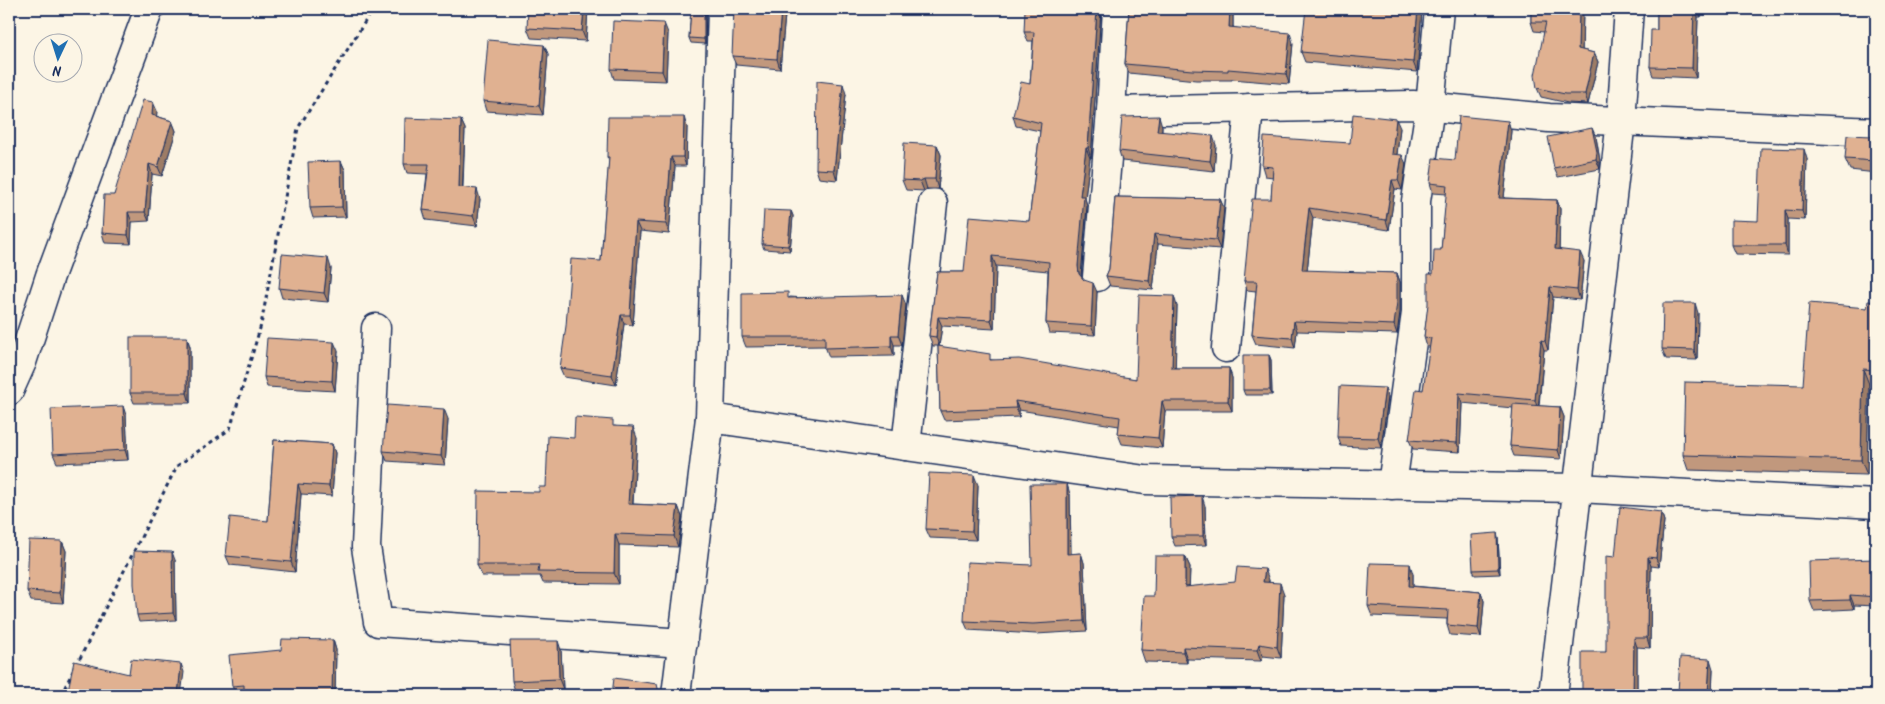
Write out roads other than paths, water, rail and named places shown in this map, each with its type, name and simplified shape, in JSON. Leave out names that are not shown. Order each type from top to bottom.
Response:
[{"type":"street","points":[[9,391],[22,362],[50,276],[149,9]]},
{"type":"street","points":[[676,695],[710,418],[722,9]]},
{"type":"street","points":[[1097,277],[1111,111],[1117,9]]},
{"type":"street","points":[[1392,484],[1416,314],[1416,201],[1430,107],[1439,9]]},
{"type":"street","points":[[1552,695],[1621,121],[1629,9]]},
{"type":"street","points":[[1111,111],[1412,105],[1549,118],[1876,132]]},
{"type":"street","points":[[1226,348],[1249,108]]},
{"type":"street","points":[[906,446],[933,203]]},
{"type":"street","points":[[376,328],[366,546],[378,622],[683,643]]},
{"type":"street","points":[[710,418],[1144,480],[1578,488],[1876,504]]}]
